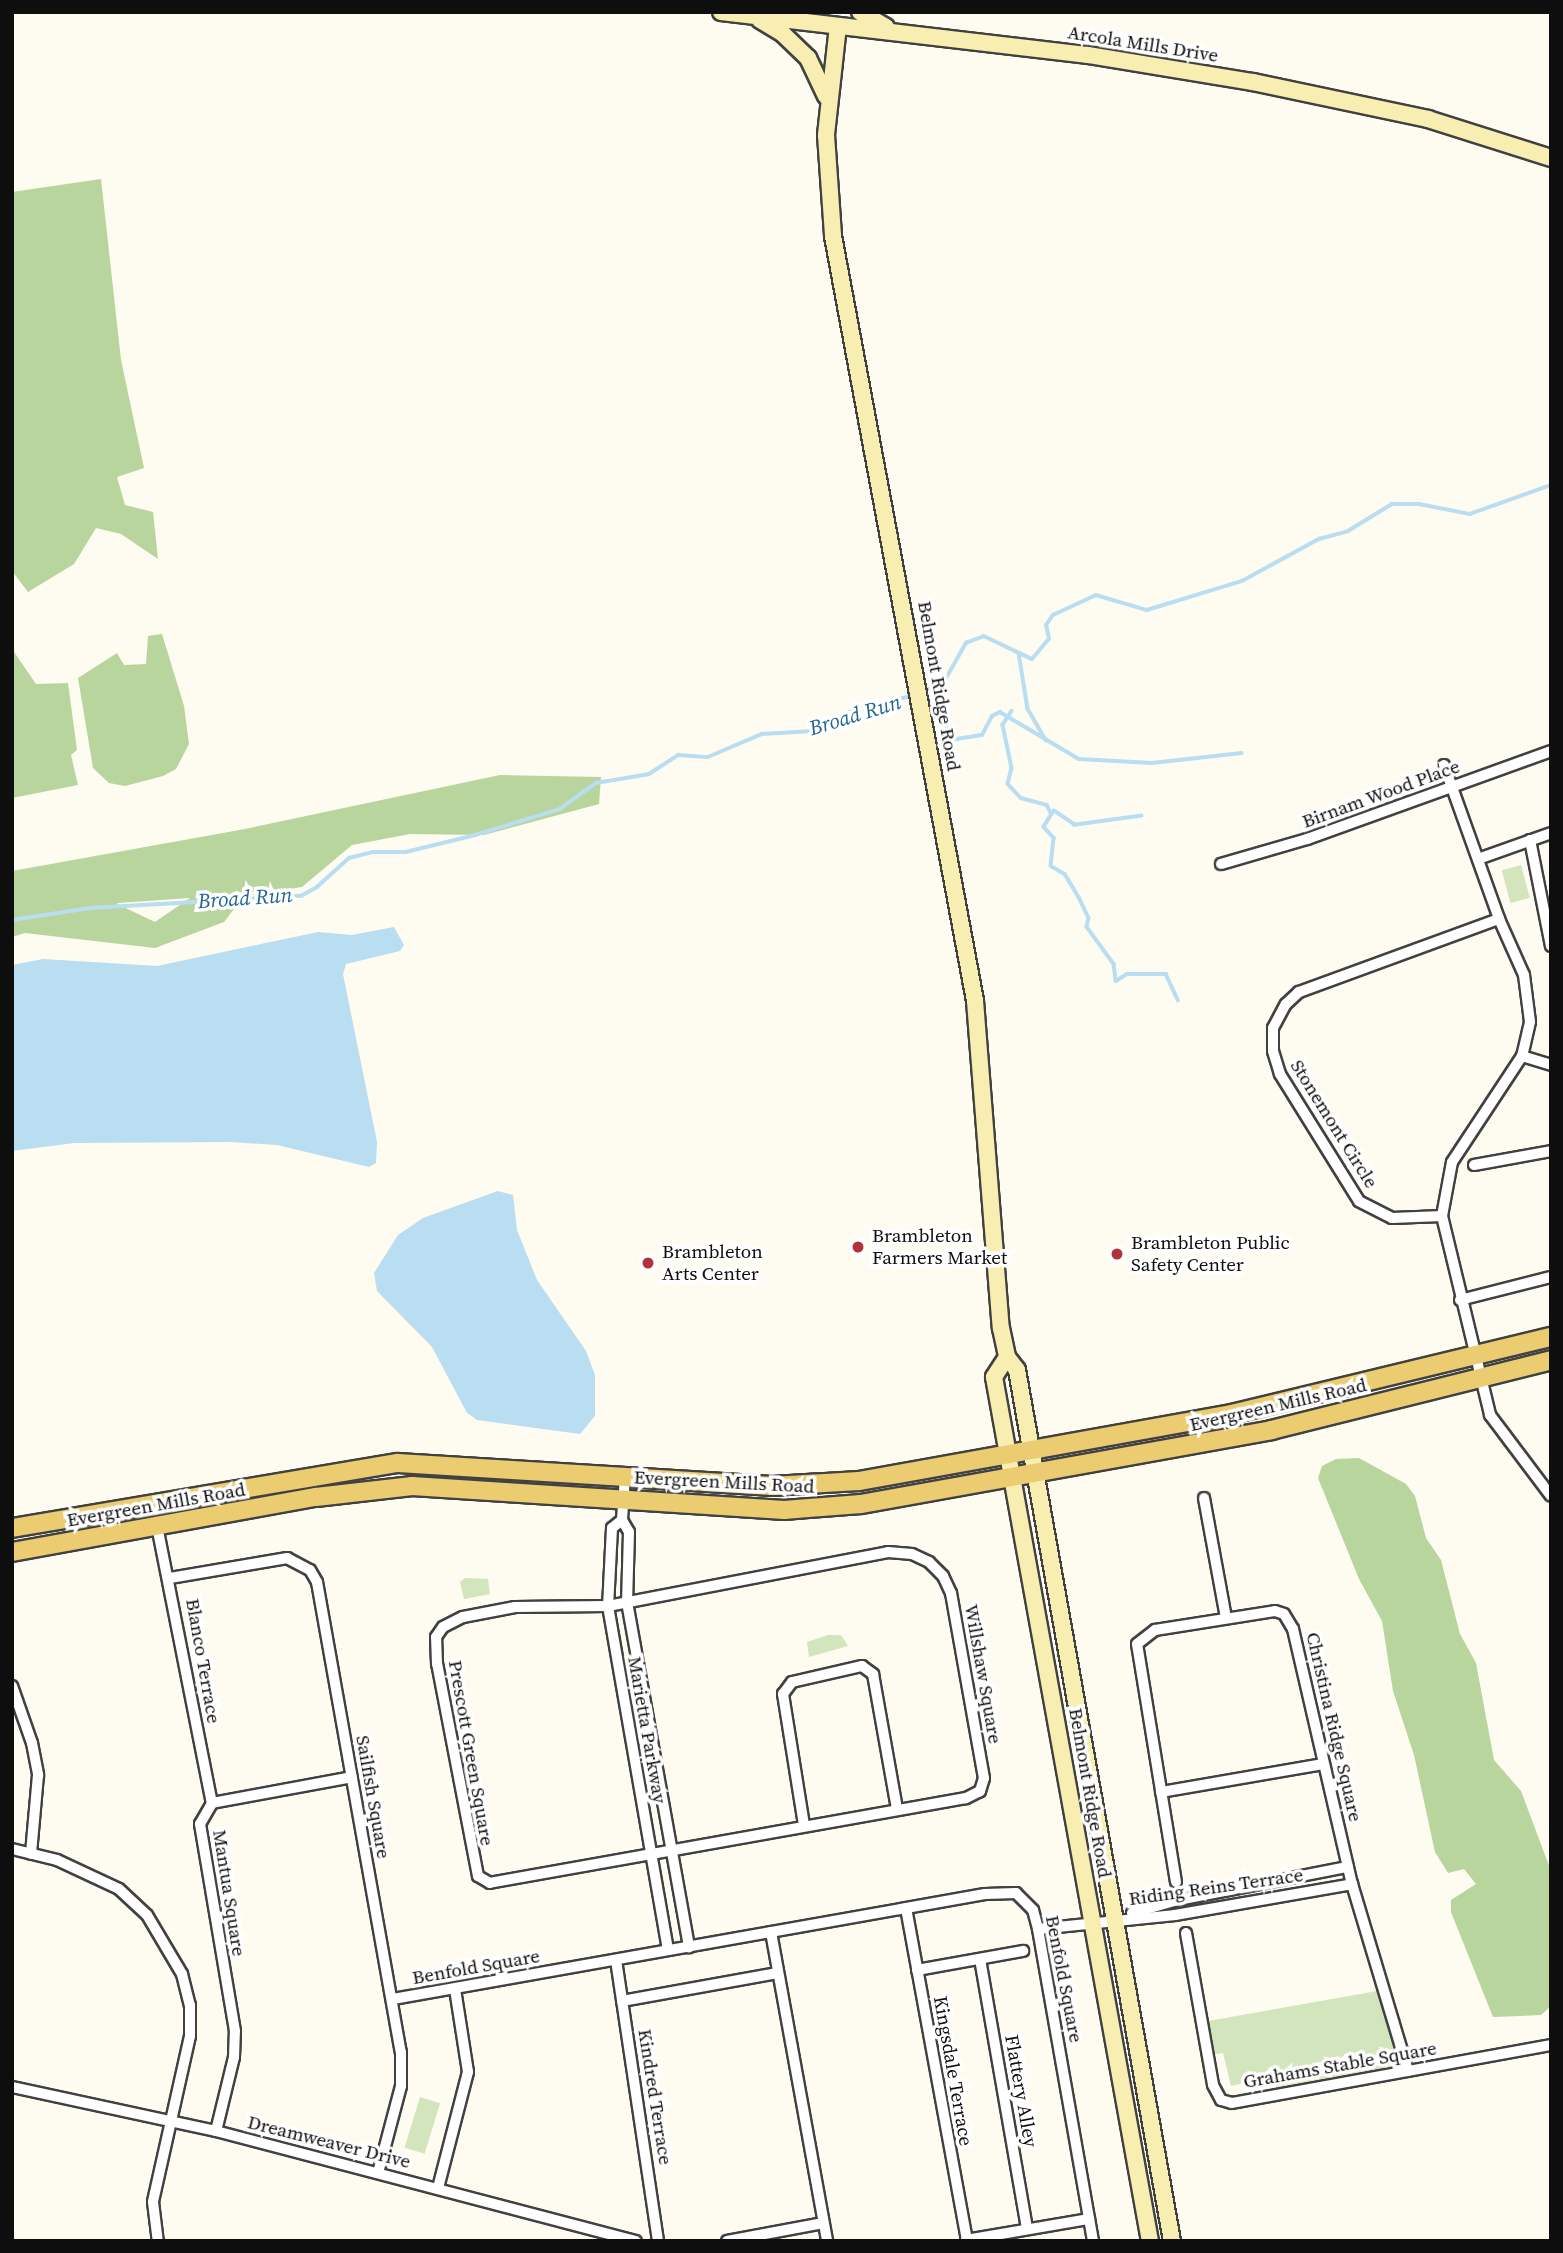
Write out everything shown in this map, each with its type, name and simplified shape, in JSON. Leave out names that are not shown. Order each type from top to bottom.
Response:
[{"type":"main road","name":"Evergreen Mills Road","points":[[12,1528],[359,1466],[445,1464],[772,1486],[834,1484],[1232,1415],[1551,1337]]},
{"type":"main road","name":"Evergreen Mills Road","points":[[12,1552],[402,1487],[814,1508],[1014,1477],[1271,1430],[1551,1360]]},
{"type":"street","name":"Arcola Mills Drive","points":[[721,12],[752,16],[840,19],[898,33],[1088,55],[1331,96],[1468,130],[1551,158]]},
{"type":"street","points":[[860,12],[898,33]]},
{"type":"street","points":[[752,16],[796,45],[817,72],[827,100]]},
{"type":"street","name":"Belmont Ridge Road","points":[[840,19],[827,100],[826,170],[834,247],[975,1001],[997,1302],[1006,1357],[1017,1370],[1172,2241]]},
{"type":"street","name":"Birnam Wood Place","points":[[1221,864],[1551,751]]},
{"type":"street","points":[[1444,765],[1499,919],[1528,989],[1530,1022],[1522,1056],[1459,1146],[1447,1179],[1441,1216],[1480,1378],[1494,1422],[1550,1492]]},
{"type":"street","points":[[1478,859],[1551,832]]},
{"type":"street","points":[[1530,840],[1551,946]]},
{"type":"street","name":"Stonemont Circle","points":[[1441,1216],[1392,1218],[1359,1201],[1280,1073],[1273,1051],[1273,1028],[1286,1004],[1299,992],[1499,919]]},
{"type":"street","points":[[1522,1056],[1551,1065]]},
{"type":"street","points":[[1474,1166],[1551,1151]]},
{"type":"street","points":[[1460,1300],[1551,1278]]},
{"type":"street","name":"Belmont Ridge Road","points":[[1006,1357],[994,1377],[1150,2241]]},
{"type":"street","name":"Marietta Parkway","points":[[625,1476],[622,1520],[629,1532],[626,1602],[689,1947]]},
{"type":"street","points":[[1204,1497],[1226,1618]]},
{"type":"street","name":"Marietta Parkway","points":[[622,1520],[612,1528],[608,1606],[668,1951]]},
{"type":"street","name":"Blanco Terrace","points":[[157,1526],[170,1578],[212,1803]]},
{"type":"street","name":"Willshaw Square","points":[[608,1606],[888,1552],[912,1554],[929,1562],[943,1576],[951,1593],[984,1783],[974,1796],[651,1853]]},
{"type":"street","name":"Sailfish Square","points":[[170,1578],[287,1558],[310,1570],[317,1582],[393,1999],[401,2087],[377,2173]]},
{"type":"street","name":"Prescott Green Square","points":[[608,1606],[515,1607],[452,1621],[436,1637],[441,1691],[473,1866],[483,1880],[490,1883],[651,1853]]},
{"type":"street","name":"Christina Ridge Square","points":[[1176,1882],[1137,1644],[1155,1630],[1275,1611],[1291,1620],[1352,1884],[1408,2071]]},
{"type":"street","points":[[804,1825],[783,1694],[792,1682],[862,1666],[873,1674],[897,1809]]},
{"type":"street","points":[[12,1686],[32,1743],[38,1775],[31,1854]]},
{"type":"street","points":[[1161,1792],[1323,1764]]},
{"type":"street","name":"Mantua Square","points":[[216,2131],[235,2044],[200,1824],[212,1803],[352,1777]]},
{"type":"street","points":[[12,1849],[57,1860],[119,1889],[147,1915],[166,1942],[182,1974],[190,2005],[187,2059],[153,2202],[158,2241]]},
{"type":"street","name":"Riding Reins Terrace","points":[[1115,1919],[1174,1900],[1348,1867]]},
{"type":"street","name":"Riding Reins Terrace","points":[[1115,1919],[1175,1915],[1352,1884]]},
{"type":"street","name":"Benfold Square","points":[[393,1999],[906,1908],[1016,1893],[1033,1910],[1038,1929],[1093,2241]]},
{"type":"street","name":"Kingsdale Terrace","points":[[906,1908],[967,2240]]},
{"type":"street","points":[[1038,1929],[1115,1919]]},
{"type":"street","points":[[771,1932],[827,2241]]},
{"type":"street","name":"Grahams Stable Square","points":[[1186,1933],[1213,2085],[1222,2100],[1232,2103],[1551,2045]]},
{"type":"street","points":[[917,1970],[1023,1951]]},
{"type":"street","name":"Flattery Alley","points":[[980,1959],[1027,2229]]},
{"type":"street","name":"Kindred Terrace","points":[[615,1960],[658,2241]]},
{"type":"street","points":[[622,2001],[778,1973]]},
{"type":"street","points":[[438,2188],[468,2072],[455,1989]]},
{"type":"street","name":"Dreamweaver Drive","points":[[12,2087],[216,2131],[636,2241]]},
{"type":"street","points":[[967,2240],[1089,2219]]},
{"type":"street","points":[[727,2241],[823,2222]]},
{"type":"green space","points":[[101,179],[121,360],[144,468],[117,477],[125,505],[153,512],[158,559],[121,534],[96,528],[74,564],[28,592],[12,571],[12,192]]},
{"type":"green space","points":[[162,634],[184,706],[189,744],[176,769],[163,776],[125,786],[109,783],[93,768],[78,678],[117,653],[124,665],[146,664],[148,636]]},
{"type":"green space","points":[[12,649],[36,684],[68,683],[77,750],[71,755],[78,785],[12,798]]},
{"type":"green space","points":[[500,775],[601,777],[599,804],[484,835],[410,834],[352,845],[302,887],[244,896],[224,922],[155,948],[25,933],[12,937],[12,871],[245,829]],"holes":[[[190,898],[155,922],[117,904]]]},
{"type":"green space","points":[[1521,865],[1530,898],[1510,903],[1502,870]]},
{"type":"green space","points":[[1359,1458],[1406,1484],[1415,1496],[1426,1538],[1441,1560],[1460,1634],[1476,1663],[1494,1760],[1521,1791],[1551,1871],[1551,2006],[1541,2015],[1493,2017],[1451,1912],[1451,1900],[1476,1884],[1464,1869],[1448,1873],[1435,1852],[1414,1755],[1393,1691],[1382,1621],[1359,1579],[1318,1478],[1322,1466],[1336,1459]]},
{"type":"green space","points":[[465,1578],[488,1579],[490,1594],[464,1599],[460,1582]]},
{"type":"green space","points":[[828,1635],[841,1635],[848,1646],[809,1657],[807,1642]]},
{"type":"green space","points":[[1377,1991],[1397,2054],[1389,2067],[1276,2087],[1272,2077],[1231,2086],[1223,2053],[1215,2054],[1208,2021]]},
{"type":"green space","points":[[420,2097],[440,2103],[425,2154],[405,2148]]},
{"type":"water","points":[[394,927],[404,945],[400,951],[346,964],[343,974],[377,1142],[376,1163],[369,1167],[277,1145],[230,1142],[74,1143],[12,1151],[12,965],[43,959],[157,966],[318,932],[352,935]]},
{"type":"water","points":[[498,1191],[513,1195],[517,1230],[537,1280],[586,1351],[595,1375],[595,1416],[580,1434],[477,1420],[467,1413],[432,1347],[377,1291],[374,1273],[398,1235],[423,1218]]},
{"type":"waterway","name":"Broad Run","points":[[922,692],[944,682],[966,643],[984,636],[1032,659],[1049,639],[1046,625],[1053,615],[1096,595],[1147,610],[1242,581],[1319,539],[1348,531],[1392,504],[1419,504],[1470,514],[1551,485]]},
{"type":"waterway","points":[[1019,653],[1028,709],[1046,740]]},
{"type":"waterway","points":[[935,685],[942,695],[950,740],[982,735],[992,716],[1000,712],[1079,759],[1152,763],[1241,753]]},
{"type":"waterway","name":"Broad Run","points":[[12,920],[90,908],[301,896],[317,887],[349,858],[373,852],[406,852],[475,835],[560,809],[596,783],[649,774],[678,755],[708,757],[762,734],[813,731],[851,711],[915,695]]},
{"type":"waterway","points":[[1012,711],[1003,725],[1012,768],[1008,784],[1021,798],[1047,805],[1051,813]]},
{"type":"waterway","points":[[1142,816],[1075,825],[1054,811],[1044,827],[1054,838],[1051,866],[1065,874],[1079,897],[1089,918],[1087,927],[1114,964],[1116,981],[1127,974],[1166,974],[1178,1000]]},
{"type":"place","name":"Brambleton Farmers Market","points":[[858,1247]]},
{"type":"place","name":"Brambleton Public Safety Center","points":[[1117,1254]]},
{"type":"place","name":"Brambleton Arts Center","points":[[648,1263]]}]
